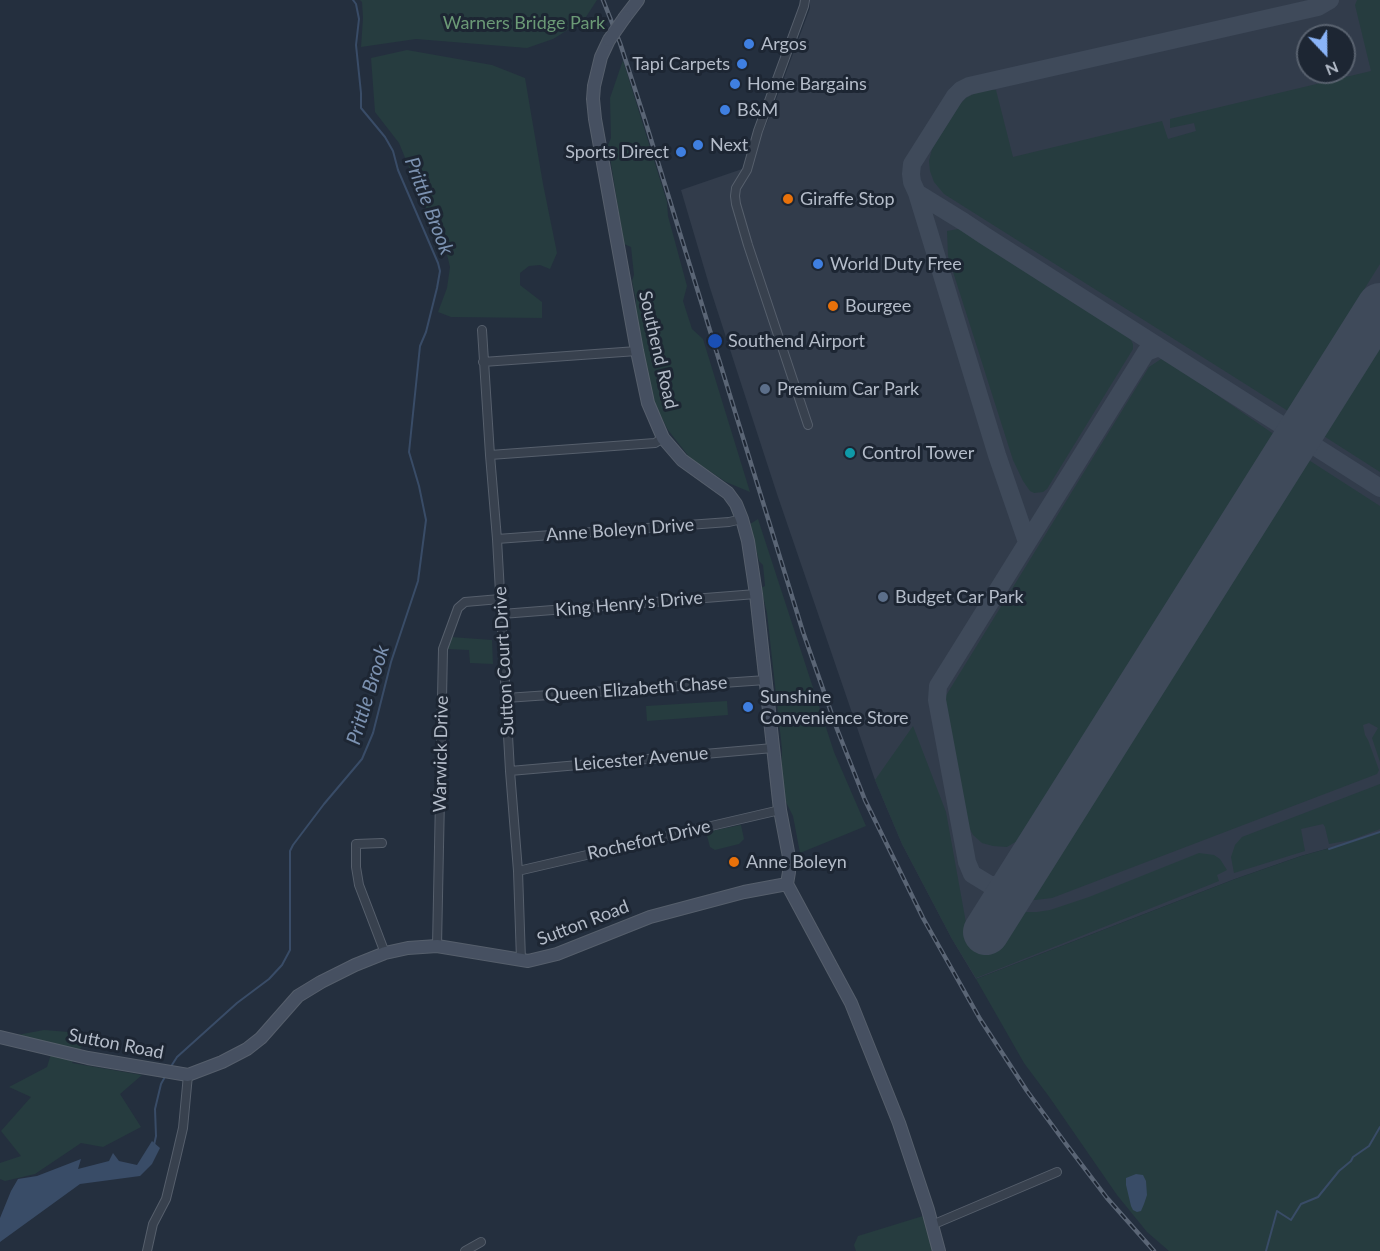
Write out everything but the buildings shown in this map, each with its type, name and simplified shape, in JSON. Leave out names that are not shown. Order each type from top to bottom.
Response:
[{"type":"street","name":"Southend Road","points":[[638,0],[609,40],[601,57],[594,86],[595,119],[648,404],[663,438],[682,460],[728,493],[736,504],[748,541],[780,810],[789,857],[786,885]]},
{"type":"street","points":[[805,0],[745,173],[735,190],[736,204],[808,425]]},
{"type":"street","name":"Sutton Court Drive","points":[[482,330],[518,871],[521,960]]},
{"type":"street","points":[[483,362],[637,351]]},
{"type":"street","points":[[490,455],[655,443],[663,438]]},
{"type":"street","name":"Anne Boleyn Drive","points":[[497,539],[729,522],[742,519]]},
{"type":"street","name":"King Henry's Drive","points":[[502,614],[756,594]]},
{"type":"street","name":"Warwick Drive","points":[[437,946],[443,649],[458,608],[465,602],[500,599]]},
{"type":"street","name":"Queen Elizabeth Chase","points":[[507,698],[766,680]]},
{"type":"street","name":"Leicester Avenue","points":[[510,771],[773,748]]},
{"type":"street","name":"Rochefort Drive","points":[[518,871],[780,810]]},
{"type":"street","points":[[381,843],[356,844],[356,867],[359,885],[385,953]]},
{"type":"street","points":[[786,885],[851,1003],[899,1123],[939,1251]]},
{"type":"street","name":"Sutton Road","points":[[0,1037],[88,1058],[182,1074],[222,1062],[247,1049],[261,1038],[298,996],[355,965],[385,953],[408,948],[437,946],[528,961],[557,954],[650,916],[744,892],[786,885]]},
{"type":"street","points":[[147,1251],[153,1224],[166,1199],[183,1128],[182,1074]]},
{"type":"street","points":[[932,1225],[1057,1172]]},
{"type":"street","points":[[465,1251],[481,1242]]},
{"type":"shaded area","points":[[810,0],[1380,0],[1380,832],[1235,879],[976,979],[952,939],[902,844],[875,780],[777,494],[710,288],[681,190],[748,167],[771,113],[810,8]]},
{"type":"green space","name":"Warners Bridge Park","points":[[360,0],[597,0],[584,20],[553,39],[527,48],[416,39],[361,47],[363,18]]},
{"type":"green space","points":[[1357,0],[1380,0],[1380,264],[1288,411],[944,194],[934,182],[929,161],[932,149],[960,104],[981,90],[996,90],[1013,157],[1162,121],[1168,139],[1196,131],[1194,123],[1170,128],[1170,119],[1317,84],[1356,84],[1356,75],[1371,71],[1355,5]]},
{"type":"green space","points":[[407,50],[492,65],[525,78],[557,253],[550,269],[540,265],[529,266],[520,273],[520,285],[542,302],[542,318],[451,317],[438,312],[447,288],[450,267],[443,238],[424,204],[399,143],[375,112],[371,58]]},
{"type":"green space","points":[[623,60],[667,202],[668,216],[687,286],[683,301],[692,329],[703,339],[750,492],[726,482],[690,458],[668,430],[661,416],[655,411],[636,321],[631,247],[624,244],[608,145],[611,138],[610,98]]},
{"type":"green space","points":[[964,228],[1128,334],[1133,344],[1133,349],[1043,492],[1030,491],[1013,460],[948,256],[947,231]]},
{"type":"green space","points":[[1380,336],[1380,472],[1319,433]]},
{"type":"green space","points":[[1161,359],[1168,361],[1275,435],[1017,841],[1007,847],[982,843],[973,835],[965,820],[942,702],[1149,367]]},
{"type":"green space","points":[[1304,457],[1380,506],[1380,762],[1372,738],[1378,728],[1369,723],[1363,725],[1379,770],[1377,774],[1052,898],[1027,899]]},
{"type":"green space","points":[[758,519],[834,752],[866,826],[800,853],[793,816],[786,802],[781,777],[782,749],[767,613],[761,588],[765,586],[763,565],[759,561],[750,524]]},
{"type":"green space","points":[[451,637],[492,640],[493,664],[470,663],[469,650],[446,649]]},
{"type":"green space","points":[[727,701],[728,715],[647,721],[646,706]]},
{"type":"green space","points":[[913,726],[946,812],[966,923],[998,943],[1013,930],[1020,912],[1050,910],[1199,853],[1214,855],[1220,859],[1227,870],[1217,875],[1219,881],[976,978],[952,939],[902,844],[875,780]]},
{"type":"green space","points":[[1380,784],[1380,829],[1351,840],[1329,844],[1323,824],[1301,829],[1305,851],[1234,873],[1231,857],[1235,845],[1242,837]]},
{"type":"green space","points":[[741,825],[744,839],[739,844],[715,850],[710,847],[706,832]]},
{"type":"green space","points":[[1380,832],[1380,1251],[1169,1251],[1147,1232],[1117,1195],[1024,1063],[976,979],[1235,879]]},
{"type":"green space","points":[[44,1030],[69,1032],[82,1046],[72,1063],[142,1075],[120,1094],[141,1127],[103,1147],[81,1143],[35,1174],[5,1181],[0,1179],[0,1163],[21,1156],[1,1131],[31,1097],[9,1087],[47,1067],[51,1054],[17,1035]]},
{"type":"green space","points":[[923,1216],[934,1251],[856,1251],[854,1245],[858,1236]]},
{"type":"water","points":[[152,1141],[160,1148],[152,1164],[140,1176],[80,1184],[0,1242],[0,1218],[18,1179],[37,1176],[81,1159],[78,1169],[109,1161],[113,1153],[119,1161],[137,1165]]},
{"type":"water","points":[[1136,1174],[1143,1175],[1147,1195],[1141,1211],[1137,1212],[1131,1206],[1126,1185],[1126,1178]]},
{"type":"waterway","name":"Prittle Brook","points":[[170,1068],[177,1057],[237,1003],[269,979],[282,965],[290,950],[290,851],[324,804],[362,759],[373,733],[391,662],[418,581],[426,520],[409,452],[420,346],[426,332],[440,271],[398,170],[393,151],[385,137],[361,108],[356,45],[359,19],[353,0]]},
{"type":"waterway","points":[[1329,849],[1380,832]]},
{"type":"waterway","name":"Prittle Brook","points":[[154,1145],[155,1109],[161,1084],[166,1075]]},
{"type":"waterway","points":[[1266,1251],[1277,1211],[1291,1220],[1301,1204],[1318,1197],[1339,1171],[1369,1146],[1380,1127]]},
{"type":"taxiway","points":[[1027,542],[997,455],[912,182],[912,164],[955,96],[969,86],[1318,7],[1330,0]]},
{"type":"taxiway","points":[[917,193],[1380,488]]},
{"type":"taxiway","points":[[1026,870],[1012,881],[1002,885],[990,885],[972,874],[967,862],[937,700],[938,686],[1146,352],[1159,347]]},
{"type":"taxiway","points":[[1281,424],[1296,426],[1306,421],[1312,414]]},
{"type":"taxiway","points":[[1281,424],[1288,431],[1290,439],[1287,455]]},
{"type":"runway","points":[[986,932],[1380,306]]},
{"type":"railway","points":[[603,0],[620,43],[645,120],[803,632],[865,800],[923,918],[980,1019],[1027,1091],[1066,1144],[1107,1198],[1154,1251]]},
{"type":"place","name":"Argos","points":[[749,44]]},
{"type":"place","name":"Tapi Carpets","points":[[742,64]]},
{"type":"place","name":"Home Bargains","points":[[735,84]]},
{"type":"place","name":"B&M","points":[[725,110]]},
{"type":"place","name":"Next","points":[[698,145]]},
{"type":"place","name":"Sports Direct","points":[[681,152]]},
{"type":"place","name":"Giraffe Stop","points":[[788,199]]},
{"type":"place","name":"World Duty Free","points":[[818,264]]},
{"type":"place","name":"Bourgee","points":[[833,306]]},
{"type":"place","name":"Southend Airport","points":[[715,341]]},
{"type":"place","name":"Premium Car Park","points":[[765,389]]},
{"type":"place","name":"Control Tower","points":[[850,453]]},
{"type":"place","name":"Budget Car Park","points":[[883,597]]},
{"type":"place","name":"Sunshine Convenience Store","points":[[748,707]]},
{"type":"place","name":"Anne Boleyn","points":[[734,862]]}]
